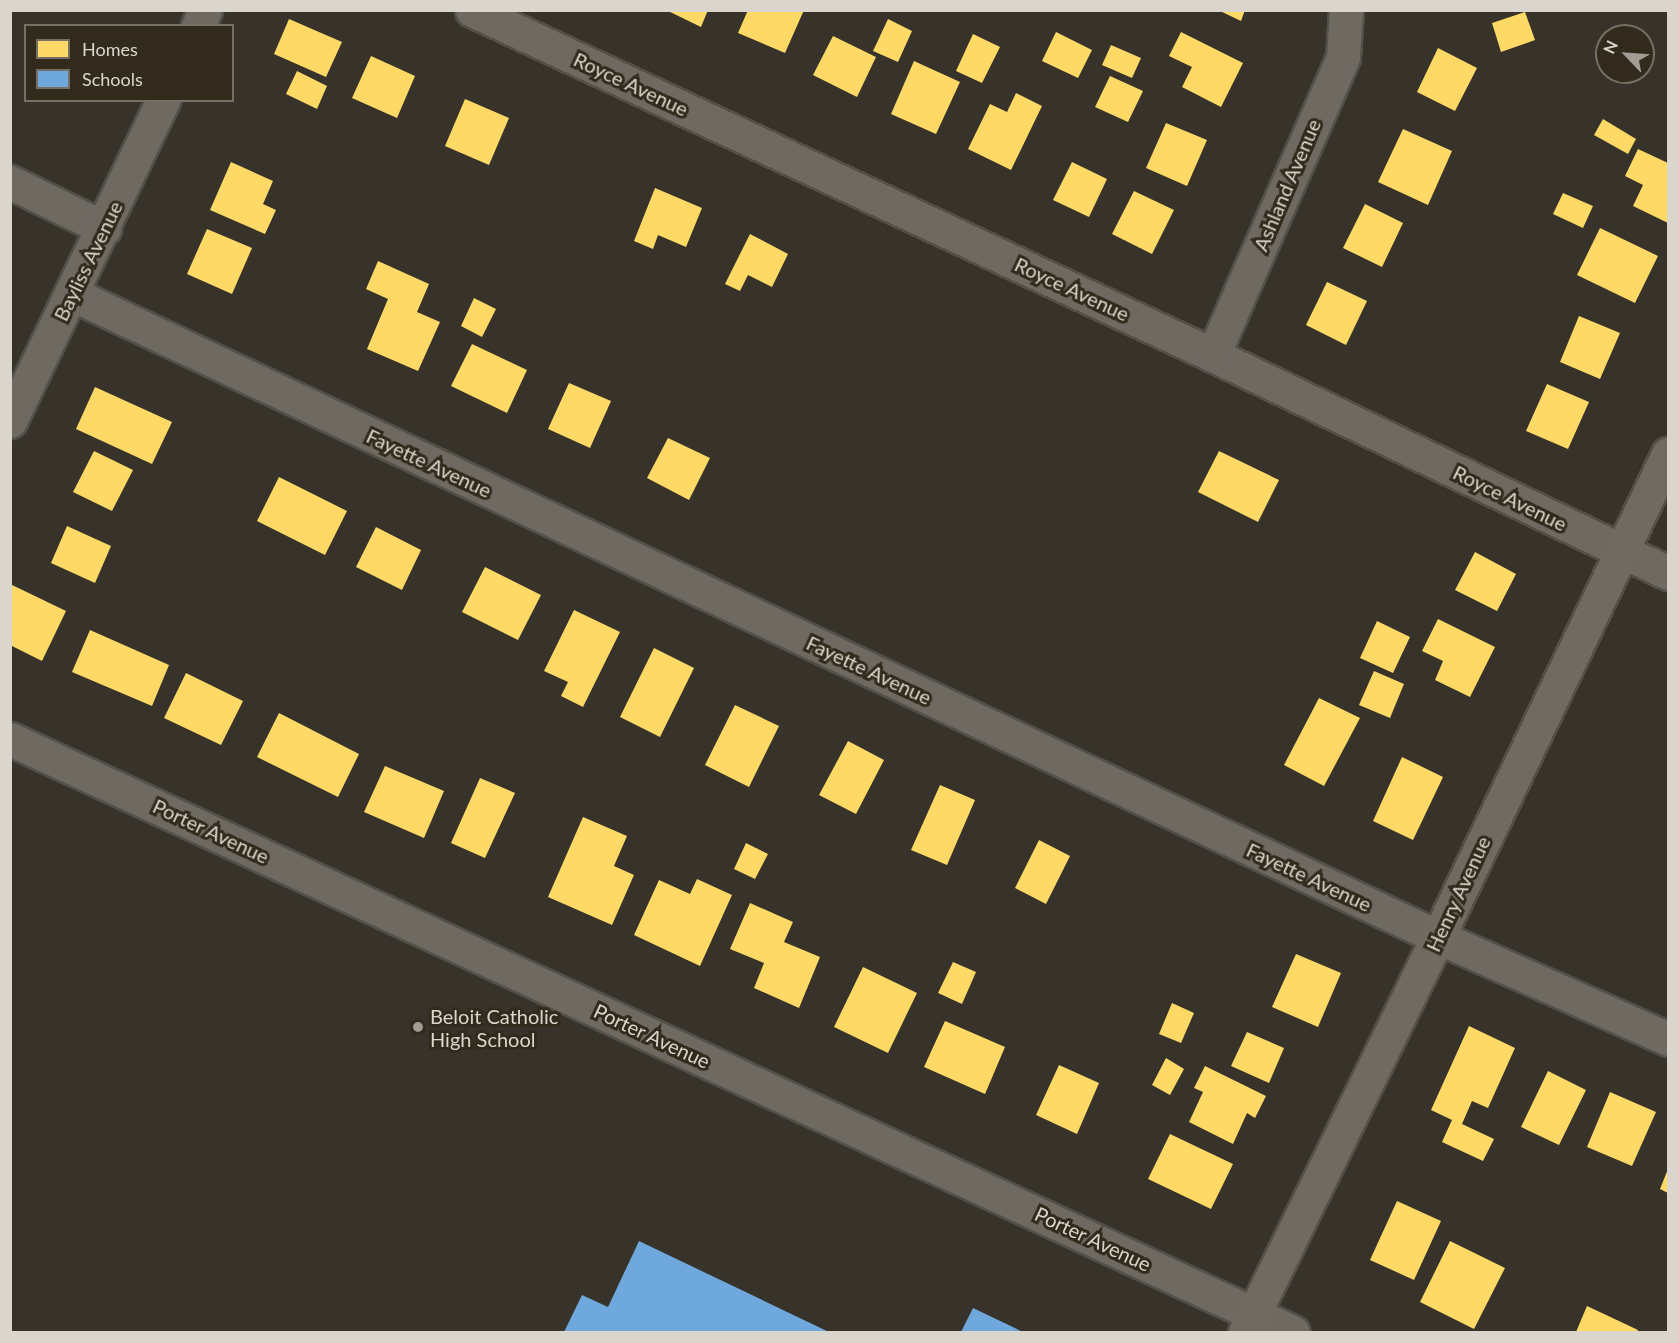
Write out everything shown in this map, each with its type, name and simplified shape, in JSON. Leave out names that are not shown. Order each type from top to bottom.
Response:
[{"type":"street","points":[[199,24],[205,10]]},
{"type":"street","name":"Royce Avenue","points":[[472,10],[1213,355],[1668,573]]},
{"type":"street","name":"Ashland Avenue","points":[[1213,355],[1343,57],[1346,10]]},
{"type":"street","name":"Bayliss Avenue","points":[[10,421],[162,102]]},
{"type":"street","points":[[10,182],[104,228]]},
{"type":"street","name":"Fayette Avenue","points":[[72,294],[1438,938],[1668,1039]]},
{"type":"street","name":"Henry Avenue","points":[[1249,1323],[1438,938],[1668,454]]},
{"type":"street","name":"Porter Avenue","points":[[10,739],[1249,1323],[1293,1332]]},
{"type":"building: Homes","points":[[666,10],[708,10],[701,27]]},
{"type":"building: Homes","points":[[748,10],[804,10],[785,53],[738,33]]},
{"type":"building: Homes","points":[[1218,10],[1245,10],[1241,21]]},
{"type":"building: Homes","points":[[1525,12],[1535,40],[1501,52],[1492,23]]},
{"type":"building: Homes","points":[[289,19],[342,42],[326,77],[274,54]]},
{"type":"building: Homes","points":[[888,19],[912,31],[898,62],[873,51]]},
{"type":"building: Homes","points":[[1056,32],[1092,50],[1078,78],[1042,61]]},
{"type":"building: Homes","points":[[1181,32],[1243,63],[1221,107],[1182,87],[1192,67],[1169,56]]},
{"type":"building: Homes","points":[[973,34],[1000,47],[982,83],[956,71]]},
{"type":"building: Homes","points":[[833,36],[876,57],[857,97],[813,75]]},
{"type":"building: Homes","points":[[1111,45],[1141,58],[1132,78],[1102,65]]},
{"type":"building: Homes","points":[[1438,48],[1477,68],[1455,111],[1417,92]]},
{"type":"building: Homes","points":[[371,56],[415,76],[397,118],[352,98]]},
{"type":"building: Homes","points":[[914,61],[960,82],[936,134],[891,114]]},
{"type":"building: Homes","points":[[297,71],[327,86],[317,109],[286,94]]},
{"type":"building: Homes","points":[[1110,76],[1143,91],[1128,122],[1095,107]]},
{"type":"building: Homes","points":[[1016,93],[1042,106],[1011,170],[968,149],[990,104],[1007,112]]},
{"type":"building: Homes","points":[[465,99],[509,118],[489,165],[445,146]]},
{"type":"building: Homes","points":[[1603,119],[1636,139],[1628,154],[1594,135]]},
{"type":"building: Homes","points":[[1166,123],[1207,140],[1187,186],[1146,168]]},
{"type":"building: Homes","points":[[1403,129],[1452,151],[1428,205],[1378,182]]},
{"type":"building: Homes","points":[[1638,149],[1668,163],[1668,223],[1633,206],[1643,185],[1625,176]]},
{"type":"building: Homes","points":[[231,162],[273,181],[263,204],[276,210],[265,234],[210,210]]},
{"type":"building: Homes","points":[[1072,162],[1107,179],[1089,217],[1053,200]]},
{"type":"building: Homes","points":[[655,188],[702,208],[686,247],[658,235],[653,249],[634,241]]},
{"type":"building: Homes","points":[[1134,191],[1174,210],[1152,254],[1112,234]]},
{"type":"building: Homes","points":[[1563,193],[1593,206],[1583,228],[1553,214]]},
{"type":"building: Homes","points":[[1365,204],[1403,223],[1382,267],[1343,248]]},
{"type":"building: Homes","points":[[1600,228],[1658,256],[1635,303],[1577,275]]},
{"type":"building: Homes","points":[[207,229],[252,248],[232,294],[187,274]]},
{"type":"building: Homes","points":[[750,234],[788,254],[772,287],[748,275],[740,291],[725,284]]},
{"type":"building: Homes","points":[[378,261],[429,284],[417,312],[440,322],[418,371],[367,349],[388,299],[366,289]]},
{"type":"building: Homes","points":[[1327,282],[1367,301],[1346,345],[1306,325]]},
{"type":"building: Homes","points":[[474,298],[496,309],[482,337],[461,326]]},
{"type":"building: Homes","points":[[1579,316],[1620,333],[1600,379],[1560,362]]},
{"type":"building: Homes","points":[[472,344],[527,370],[507,413],[451,386]]},
{"type":"building: Homes","points":[[569,383],[611,401],[590,448],[548,429]]},
{"type":"building: Homes","points":[[1547,384],[1589,402],[1568,449],[1526,431]]},
{"type":"building: Homes","points":[[95,387],[172,422],[152,464],[76,429]]},
{"type":"building: Homes","points":[[668,438],[710,458],[689,500],[647,478]]},
{"type":"building: Homes","points":[[94,451],[133,470],[112,511],[73,492]]},
{"type":"building: Homes","points":[[1219,451],[1279,480],[1258,522],[1198,492]]},
{"type":"building: Homes","points":[[279,477],[347,511],[325,555],[257,521]]},
{"type":"building: Homes","points":[[67,526],[111,546],[95,583],[51,563]]},
{"type":"building: Homes","points":[[376,527],[421,550],[402,590],[356,567]]},
{"type":"building: Homes","points":[[1475,552],[1516,574],[1497,611],[1455,590]]},
{"type":"building: Homes","points":[[485,567],[541,595],[518,640],[462,612]]},
{"type":"building: Homes","points":[[10,584],[66,611],[42,661],[10,645]]},
{"type":"building: Homes","points":[[574,610],[620,632],[583,707],[561,696],[568,682],[544,671]]},
{"type":"building: Homes","points":[[1438,619],[1495,647],[1470,697],[1435,680],[1443,661],[1422,651]]},
{"type":"building: Homes","points":[[1377,621],[1410,637],[1393,673],[1360,658]]},
{"type":"building: Homes","points":[[90,630],[169,665],[152,706],[72,672]]},
{"type":"building: Homes","points":[[654,648],[694,668],[660,737],[620,717]]},
{"type":"building: Homes","points":[[1374,671],[1404,684],[1390,718],[1359,705]]},
{"type":"building: Homes","points":[[186,673],[243,701],[221,745],[164,718]]},
{"type":"building: Homes","points":[[1319,698],[1360,718],[1324,786],[1284,765]]},
{"type":"building: Homes","points":[[735,705],[779,726],[749,787],[705,765]]},
{"type":"building: Homes","points":[[279,713],[359,754],[338,797],[257,757]]},
{"type":"building: Homes","points":[[848,741],[884,760],[856,814],[819,795]]},
{"type":"building: Homes","points":[[1402,757],[1443,777],[1413,840],[1373,821]]},
{"type":"building: Homes","points":[[385,766],[444,791],[424,838],[364,812]]},
{"type":"building: Homes","points":[[480,778],[515,793],[485,858],[451,843]]},
{"type":"building: Homes","points":[[940,785],[975,800],[947,865],[911,850]]},
{"type":"building: Homes","points":[[583,817],[627,836],[614,866],[634,875],[612,925],[548,897]]},
{"type":"building: Homes","points":[[1039,840],[1070,856],[1046,904],[1015,888]]},
{"type":"building: Homes","points":[[746,843],[768,854],[755,879],[734,869]]},
{"type":"building: Homes","points":[[697,879],[732,895],[700,966],[634,935],[659,880],[690,894]]},
{"type":"building: Homes","points":[[750,903],[793,922],[784,942],[820,957],[799,1008],[754,988],[764,963],[730,949]]},
{"type":"building: Homes","points":[[1296,954],[1341,973],[1318,1027],[1272,1007]]},
{"type":"building: Homes","points":[[953,962],[976,972],[962,1004],[938,993]]},
{"type":"building: Homes","points":[[863,967],[917,993],[888,1053],[834,1027]]},
{"type":"building: Homes","points":[[1172,1003],[1194,1013],[1181,1043],[1159,1034]]},
{"type":"building: Homes","points":[[945,1021],[1005,1047],[985,1094],[924,1067]]},
{"type":"building: Homes","points":[[1469,1026],[1515,1048],[1488,1108],[1472,1101],[1462,1124],[1494,1139],[1483,1161],[1442,1142],[1452,1120],[1431,1110]]},
{"type":"building: Homes","points":[[1247,1032],[1284,1048],[1269,1083],[1231,1066]]},
{"type":"building: Homes","points":[[1166,1058],[1184,1069],[1170,1095],[1152,1085]]},
{"type":"building: Homes","points":[[1059,1065],[1099,1083],[1077,1134],[1036,1115]]},
{"type":"building: Homes","points":[[1205,1066],[1266,1096],[1255,1118],[1247,1113],[1233,1144],[1189,1122],[1203,1092],[1194,1088]]},
{"type":"building: Homes","points":[[1548,1071],[1586,1090],[1559,1145],[1521,1127]]},
{"type":"building: Homes","points":[[1610,1092],[1656,1112],[1632,1166],[1587,1147]]},
{"type":"building: Homes","points":[[1170,1134],[1233,1164],[1211,1209],[1148,1179]]},
{"type":"building: Homes","points":[[1668,1169],[1668,1193],[1660,1189]]},
{"type":"building: Homes","points":[[1397,1201],[1441,1221],[1414,1280],[1370,1260]]},
{"type":"building: Homes","points":[[1450,1241],[1505,1268],[1474,1329],[1420,1302]]},
{"type":"building: Homes","points":[[1587,1306],[1638,1330],[1637,1332],[1576,1332]]},
{"type":"building: Schools","points":[[639,1241],[829,1332],[564,1332],[582,1295],[608,1307]]},
{"type":"building: Schools","points":[[973,1308],[1023,1332],[961,1332]]},
{"type":"place","name":"Beloit Catholic High School","points":[[418,1027]]}]
